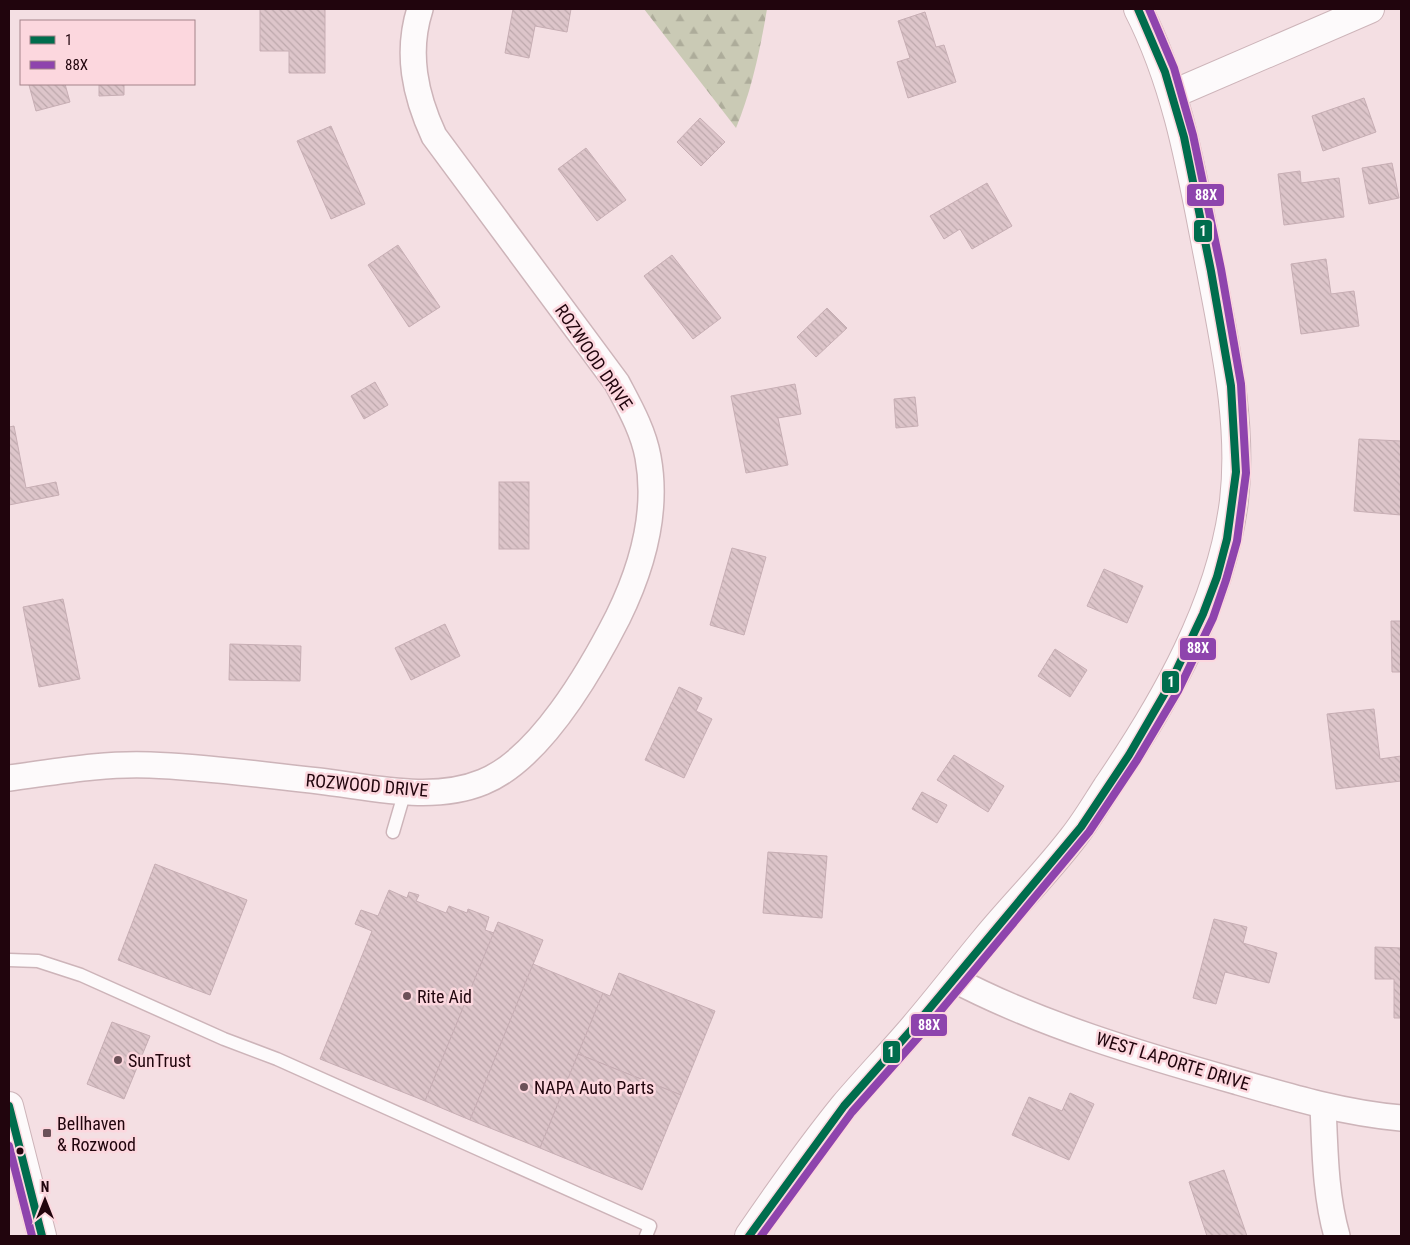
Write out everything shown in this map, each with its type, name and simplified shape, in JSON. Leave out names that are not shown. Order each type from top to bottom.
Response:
[{"type":"street","name":"ROZWOOD DRIVE","points":[[9,778],[105,766],[149,765],[267,775],[405,791],[443,792],[482,783],[509,766],[544,732],[576,690],[602,648],[621,610],[638,568],[648,528],[651,487],[648,456],[641,431],[617,383],[434,136],[421,108],[413,54],[420,9]]},
{"type":"street","points":[[749,1236],[785,1183],[846,1105],[1073,838],[1130,753],[1165,695],[1193,637],[1213,586],[1228,537],[1234,500],[1236,461],[1232,397],[1218,310],[1188,154],[1173,94],[1154,40],[1138,9]]},
{"type":"street","points":[[1173,94],[1370,9]]},
{"type":"street","name":"WEST LAPORTE DRIVE","points":[[953,979],[983,995],[1068,1028],[1181,1066],[1323,1106],[1401,1118]]},
{"type":"street","points":[[9,1106],[42,1236]]},
{"type":"street","points":[[1323,1106],[1326,1172],[1336,1236]]},
{"type":"lane","points":[[393,832],[405,791]]},
{"type":"lane","points":[[9,960],[38,961],[81,975],[224,1039],[277,1059],[650,1226],[646,1236]]},
{"type":"green space","points":[[644,9],[767,9],[755,69],[747,99],[736,128]]},
{"type":"building","points":[[260,9],[325,9],[325,73],[289,73],[289,51],[260,51]]},
{"type":"building","points":[[513,9],[571,9],[567,32],[535,26],[529,58],[505,53]]},
{"type":"building","points":[[925,12],[936,47],[944,45],[956,82],[908,98],[897,62],[910,58],[898,21]]},
{"type":"building","points":[[29,85],[65,85],[70,102],[36,111]]},
{"type":"building","points":[[99,85],[124,85],[124,95],[99,96]]},
{"type":"building","points":[[1364,98],[1376,132],[1323,151],[1312,116]]},
{"type":"building","points":[[700,118],[725,142],[701,166],[677,142]]},
{"type":"building","points":[[331,126],[365,204],[331,219],[297,141]]},
{"type":"building","points":[[586,148],[626,200],[597,221],[558,169]]},
{"type":"building","points":[[1392,163],[1399,198],[1369,204],[1362,168]]},
{"type":"building","points":[[1300,171],[1301,183],[1339,178],[1344,217],[1284,225],[1278,174]]},
{"type":"building","points":[[987,183],[1012,226],[972,249],[960,229],[944,239],[930,216]]},
{"type":"building","points":[[398,245],[440,307],[409,327],[368,265]]},
{"type":"building","points":[[672,255],[721,318],[693,339],[644,276]]},
{"type":"building","points":[[1326,259],[1331,294],[1354,291],[1359,326],[1301,334],[1291,264]]},
{"type":"building","points":[[827,308],[847,328],[816,357],[797,337]]},
{"type":"building","points":[[375,382],[388,405],[364,419],[351,396]]},
{"type":"building","points":[[795,384],[801,414],[778,418],[788,465],[746,473],[731,396]]},
{"type":"building","points":[[915,397],[918,426],[896,428],[894,399]]},
{"type":"building","points":[[14,426],[26,488],[56,482],[59,495],[9,505],[9,427]]},
{"type":"building","points":[[1359,439],[1401,441],[1401,515],[1354,511]]},
{"type":"building","points":[[499,482],[529,482],[529,549],[499,549]]},
{"type":"building","points":[[732,548],[766,557],[744,635],[710,625]]},
{"type":"building","points":[[1104,569],[1143,586],[1127,623],[1087,606]]},
{"type":"building","points":[[63,599],[80,679],[39,687],[23,607]]},
{"type":"building","points":[[1391,621],[1401,621],[1401,672],[1392,672]]},
{"type":"building","points":[[445,624],[460,656],[411,680],[395,648]]},
{"type":"building","points":[[230,644],[301,646],[300,681],[229,680]]},
{"type":"building","points":[[1055,649],[1087,670],[1070,697],[1038,676]]},
{"type":"building","points":[[679,687],[702,698],[696,711],[712,719],[684,778],[645,760]]},
{"type":"building","points":[[1374,709],[1380,759],[1401,756],[1401,781],[1336,789],[1327,714]]},
{"type":"building","points":[[954,755],[1004,786],[988,812],[937,780]]},
{"type":"building","points":[[922,792],[947,805],[937,823],[912,809]]},
{"type":"building","points":[[768,852],[827,856],[822,918],[763,913]]},
{"type":"building","points":[[155,864],[247,900],[210,995],[118,960]]},
{"type":"building","name":"Rite Aid","points":[[389,890],[407,898],[409,892],[419,895],[416,901],[446,913],[449,906],[467,913],[468,909],[489,917],[485,930],[494,933],[425,1101],[320,1059],[372,931],[355,924],[361,910],[378,916]]},
{"type":"building","points":[[1214,919],[1247,927],[1243,943],[1277,953],[1269,983],[1225,972],[1216,1004],[1193,998]]},
{"type":"building","points":[[498,922],[543,940],[470,1120],[425,1101]]},
{"type":"building","points":[[1375,947],[1401,948],[1401,1018],[1394,1018],[1394,979],[1375,979]]},
{"type":"building","name":"NAPA Auto Parts","points":[[533,964],[603,993],[540,1148],[470,1120]]},
{"type":"building","points":[[619,973],[715,1011],[681,1095],[578,1054],[603,993],[610,996]]},
{"type":"building","name":"SunTrust","points":[[112,1022],[150,1036],[124,1099],[87,1084]]},
{"type":"building","points":[[578,1054],[681,1095],[642,1190],[540,1148]]},
{"type":"building","points":[[1070,1093],[1094,1104],[1069,1160],[1012,1135],[1029,1097],[1062,1111]]},
{"type":"building","points":[[1224,1170],[1247,1236],[1207,1236],[1189,1182]]},
{"type":"transit line","name":"1","points":[[749,1236],[844,1106],[914,1027],[1081,827],[1129,755],[1169,686],[1203,614],[1217,577],[1227,539],[1236,472],[1231,386],[1211,271],[1184,137],[1165,72],[1138,9]]},
{"type":"transit line","name":"88X","points":[[761,1236],[852,1112],[922,1033],[1089,832],[1137,760],[1178,691],[1213,618],[1226,580],[1237,541],[1246,473],[1241,384],[1221,269],[1193,135],[1174,68],[1149,9]]},
{"type":"transit line","name":"1","points":[[9,1106],[42,1236]]},
{"type":"transit line","name":"88X","points":[[9,1146],[32,1236]]},
{"type":"place","name":"Rite Aid","points":[[407,996]]},
{"type":"place","name":"SunTrust","points":[[118,1060]]},
{"type":"place","name":"NAPA Auto Parts","points":[[524,1087]]},
{"type":"place","name":"Bellhaven & Rozwood","points":[[47,1133]]}]
